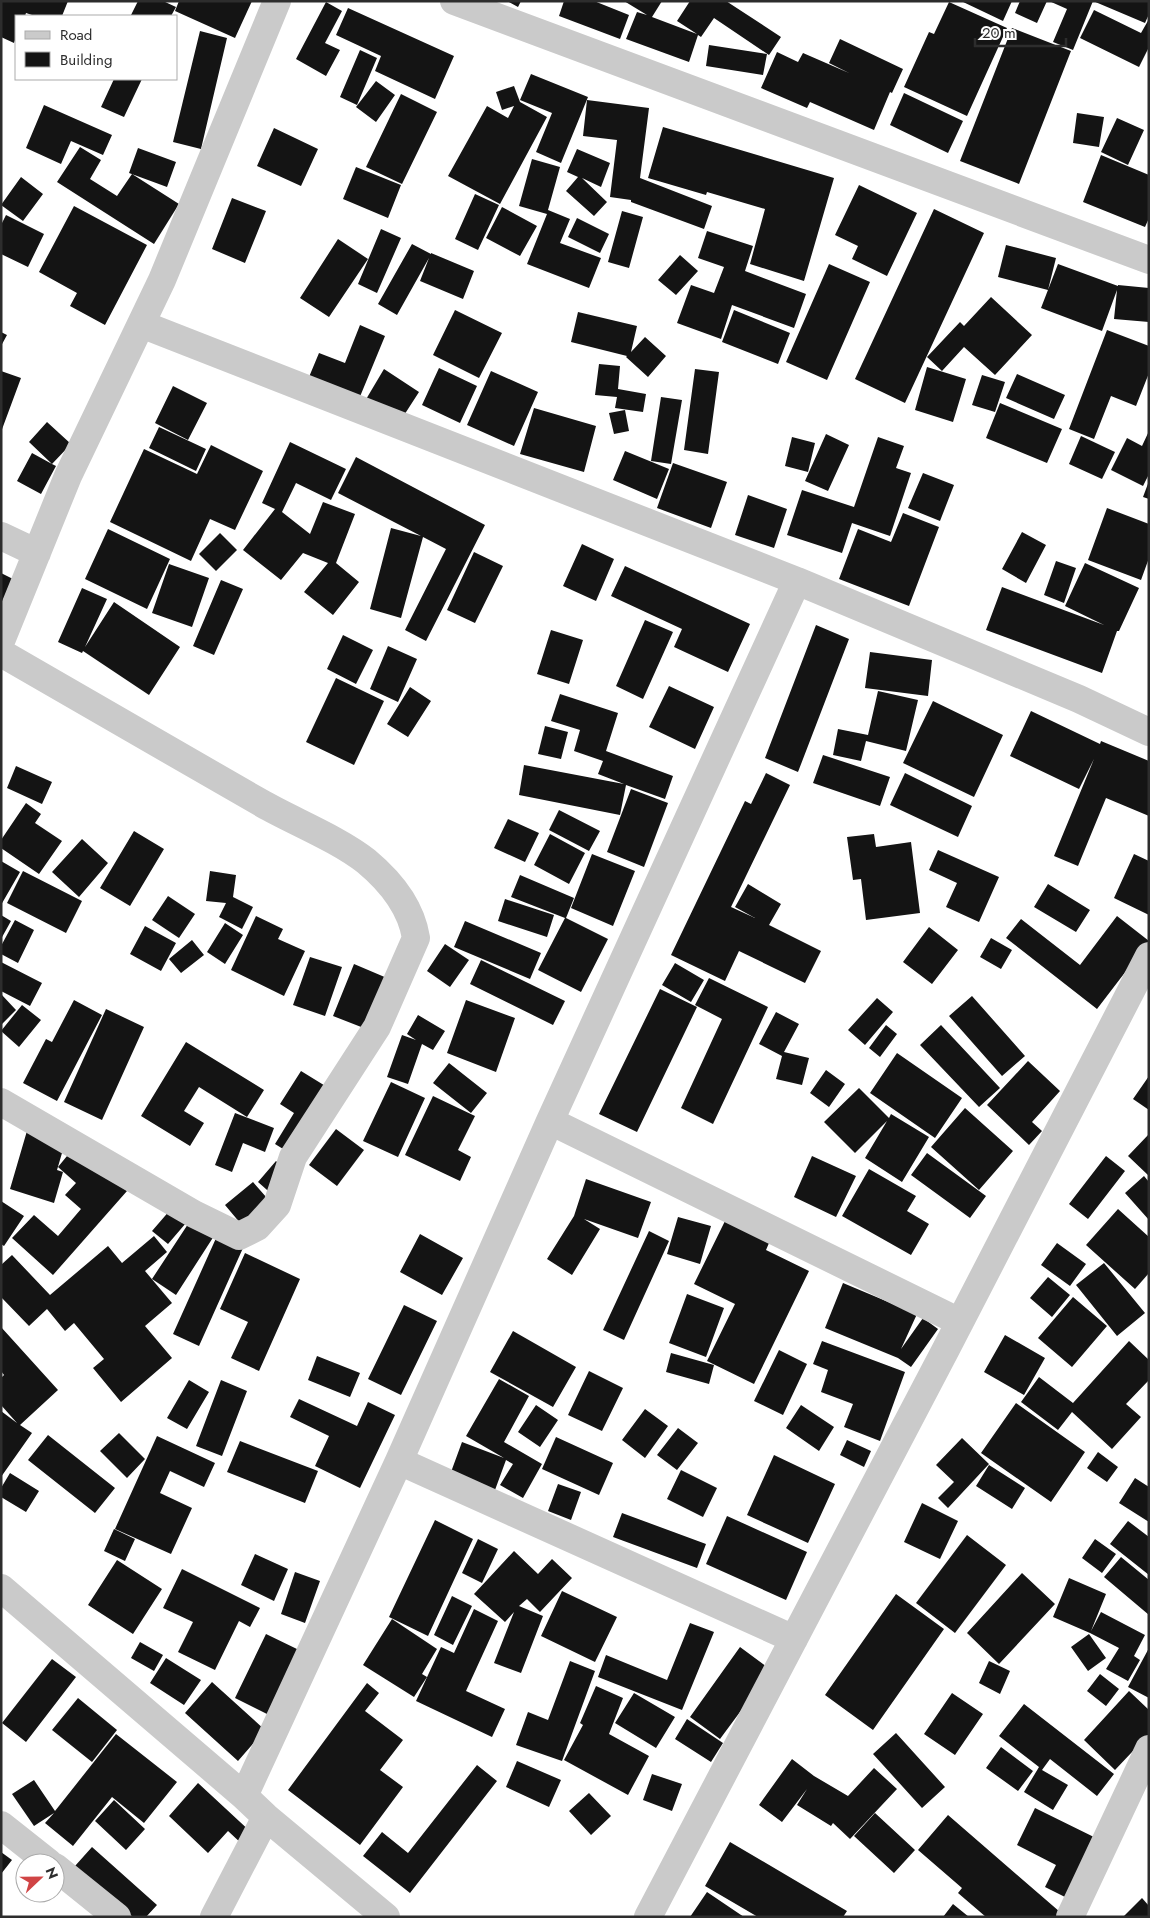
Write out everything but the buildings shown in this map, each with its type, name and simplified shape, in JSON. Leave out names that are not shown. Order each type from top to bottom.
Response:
[{"type":"street","points":[[1,641],[68,476],[162,280],[277,1]]},
{"type":"street","points":[[454,1],[1149,260]]},
{"type":"street","points":[[141,324],[797,581],[1079,699],[1149,732]]},
{"type":"street","points":[[1,536],[36,553]]},
{"type":"street","points":[[244,1796],[399,1461],[550,1121],[797,581]]},
{"type":"street","points":[[1,653],[288,818],[350,850],[380,873],[399,896],[414,922],[416,938],[377,1027],[293,1157],[277,1205],[257,1227],[239,1236],[194,1214],[1,1102]]},
{"type":"street","points":[[648,1917],[960,1322],[1149,956]]},
{"type":"street","points":[[550,1121],[960,1322]]},
{"type":"street","points":[[399,1461],[794,1639]]},
{"type":"street","points":[[1,1588],[244,1796],[266,1817],[386,1917]]},
{"type":"street","points":[[1070,1917],[1149,1749]]},
{"type":"street","points":[[214,1917],[266,1817]]},
{"type":"street","points":[[1,1825],[36,1853]]},
{"type":"street","points":[[65,1876],[117,1917]]}]
